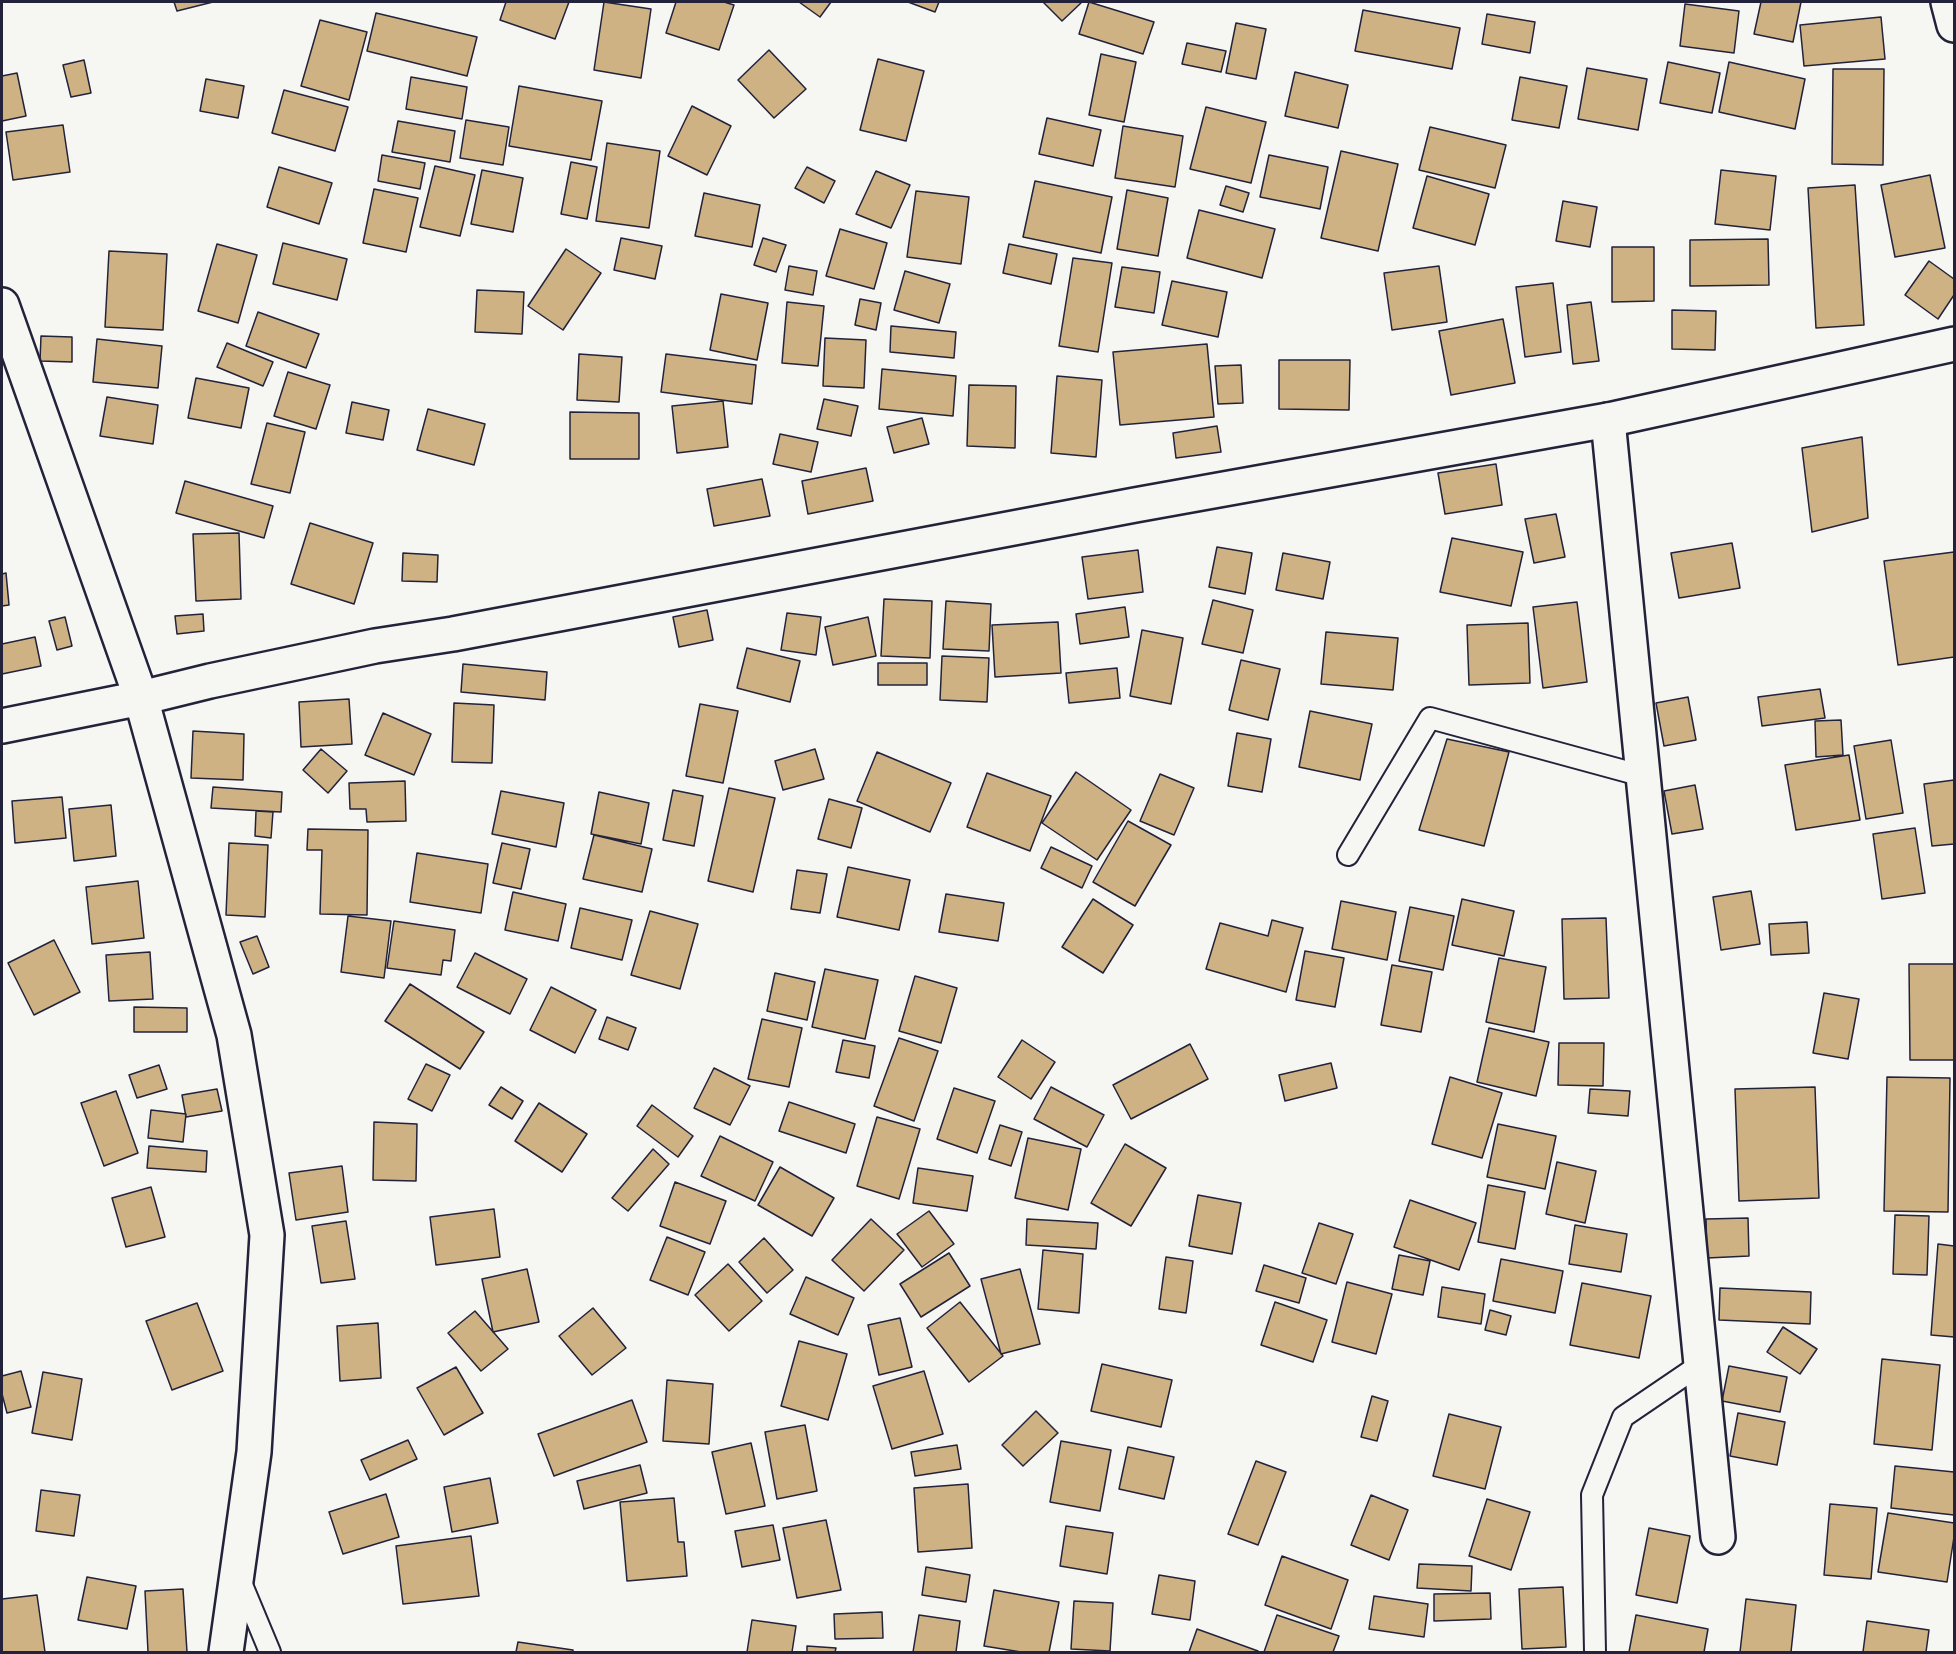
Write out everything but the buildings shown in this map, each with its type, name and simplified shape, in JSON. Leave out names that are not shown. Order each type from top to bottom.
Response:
[{"type":"street","points":[[1948,2],[1954,25]]},
{"type":"street","points":[[2,305],[141,698],[234,1035],[267,1235],[254,1452],[226,1653]]},
{"type":"street","points":[[2,726],[375,646],[464,632],[1123,507],[1608,420],[1954,344]]},
{"type":"street","points":[[1608,420],[1718,1537]]},
{"type":"lane","points":[[1348,855],[1430,718],[1643,776]]},
{"type":"lane","points":[[1595,1653],[1592,1495],[1623,1417],[1701,1364]]},
{"type":"lane","points":[[238,1573],[270,1653]]}]
